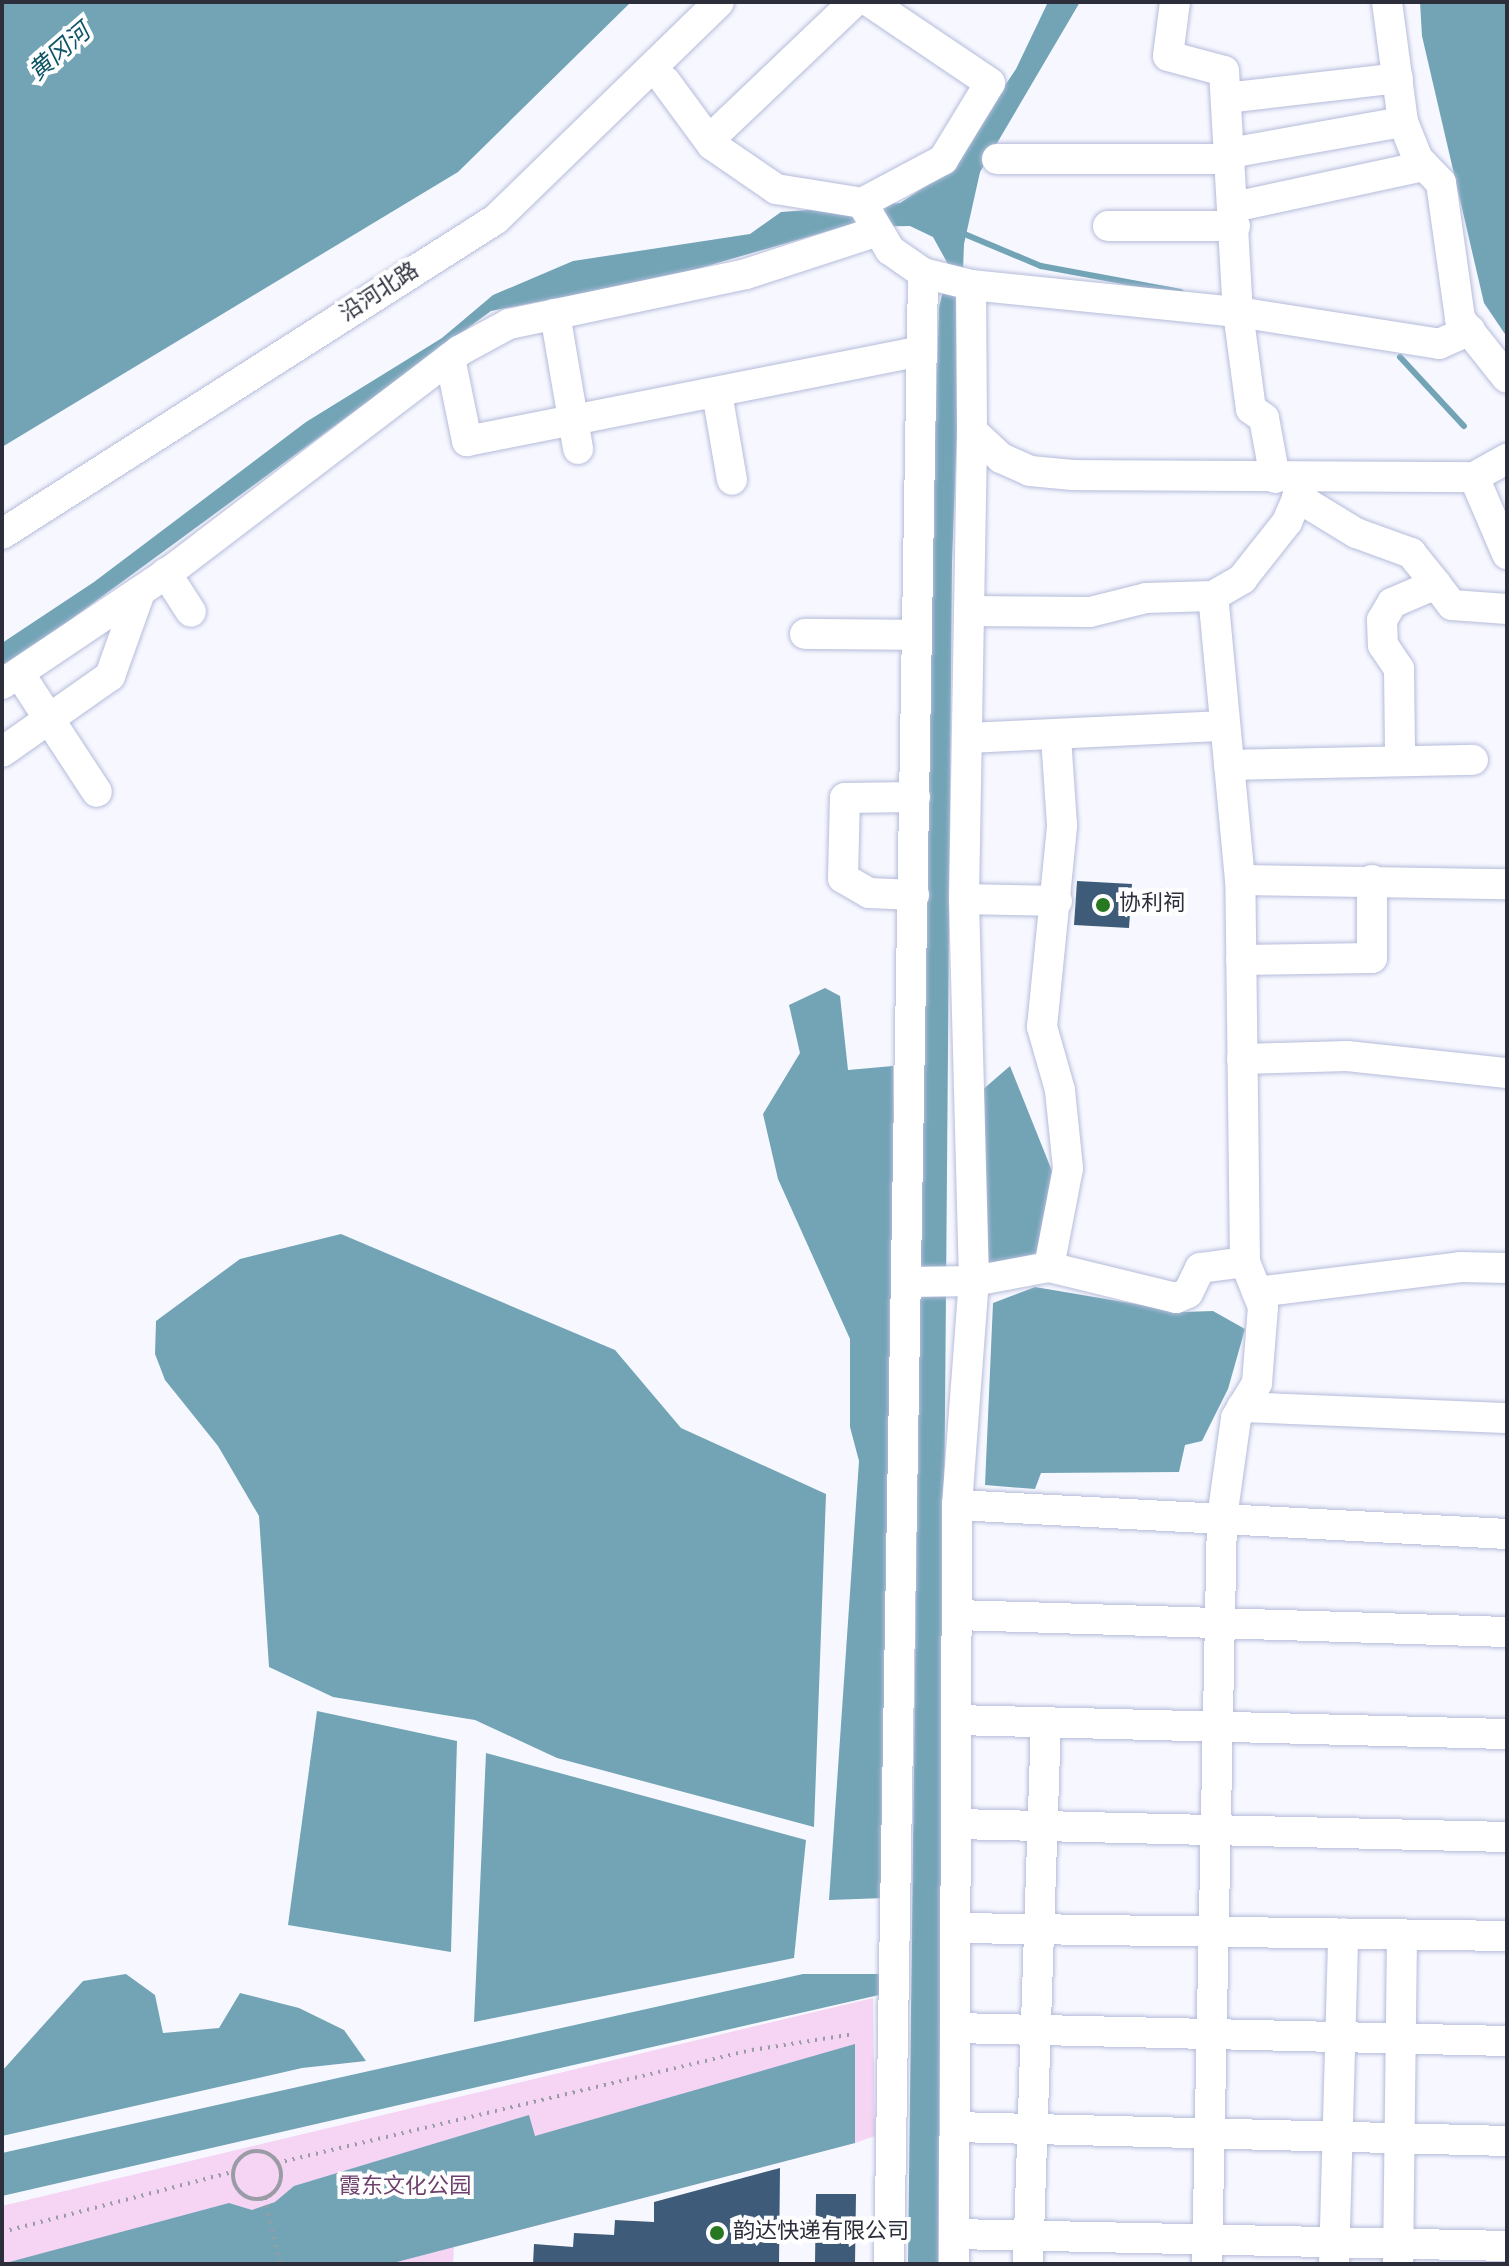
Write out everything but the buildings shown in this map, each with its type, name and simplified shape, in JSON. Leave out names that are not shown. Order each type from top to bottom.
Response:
[{"type":"street","name":"沿河北路","points":[[2,534],[496,219],[719,2]]},
{"type":"street","points":[[709,140],[854,2]]},
{"type":"street","points":[[665,81],[709,140],[776,189],[862,203],[943,160],[990,83],[870,2]]},
{"type":"street","points":[[1175,2],[1168,56],[1224,71],[1238,312],[1251,409],[1264,418],[1293,484],[1356,533],[1411,553],[1452,605],[1507,609]]},
{"type":"street","points":[[1387,2],[1403,122],[1424,166],[1441,183],[1460,319],[1507,378]]},
{"type":"street","points":[[1226,98],[1398,78]]},
{"type":"street","points":[[997,159],[1230,156],[1403,122]]},
{"type":"street","points":[[1108,226],[1234,217],[1424,166]]},
{"type":"street","points":[[862,203],[875,232],[923,273],[971,285],[1238,312],[1439,344],[1470,330]]},
{"type":"street","points":[[97,792],[11,678],[140,592],[450,358],[509,324],[746,274],[875,232]]},
{"type":"street","points":[[889,2264],[923,273]]},
{"type":"street","points":[[954,2264],[957,1505],[974,1281],[964,899],[972,431],[971,285]]},
{"type":"street","points":[[555,314],[578,449]]},
{"type":"street","points":[[450,358],[467,441],[922,351]]},
{"type":"street","points":[[717,393],[732,480]]},
{"type":"street","points":[[972,431],[1001,458],[1030,471],[1293,484],[1474,477],[1507,459]]},
{"type":"street","points":[[1474,477],[1507,554]]},
{"type":"street","points":[[969,611],[1090,612],[1146,598],[1213,596],[1242,579],[1287,522],[1293,484]]},
{"type":"street","points":[[166,573],[191,612]]},
{"type":"street","points":[[1400,757],[1399,669],[1383,645],[1382,620],[1392,603],[1436,584]]},
{"type":"street","points":[[2,752],[110,676],[140,592]]},
{"type":"street","points":[[1207,2250],[1222,1518],[1242,1407],[1257,1383],[1263,1307],[1245,1262],[1240,880],[1213,596]]},
{"type":"street","points":[[805,634],[917,635]]},
{"type":"street","points":[[967,738],[1056,737],[1225,726]]},
{"type":"street","points":[[1049,1267],[1068,1168],[1060,1090],[1042,1027],[1057,901],[1062,825],[1056,737]]},
{"type":"street","points":[[1229,765],[1400,757],[1473,760]]},
{"type":"street","points":[[914,895],[869,893],[843,878],[845,798],[915,797]]},
{"type":"street","points":[[1240,880],[1507,884]]},
{"type":"street","points":[[1241,960],[1372,958],[1372,880]]},
{"type":"street","points":[[964,899],[1057,901]]},
{"type":"street","points":[[1242,1059],[1347,1056],[1507,1073]]},
{"type":"street","points":[[907,1282],[974,1281],[1049,1267],[1176,1298],[1188,1293],[1200,1268],[1245,1262]]},
{"type":"street","points":[[1257,1292],[1460,1267],[1507,1268]]},
{"type":"street","points":[[1242,1407],[1507,1418]]},
{"type":"street","points":[[957,1505],[1507,1534]]},
{"type":"street","points":[[957,1615],[1507,1632]]},
{"type":"street","points":[[956,1720],[1507,1734]]},
{"type":"street","points":[[1028,2264],[1046,1722]]},
{"type":"street","points":[[956,1824],[1217,1833],[1507,1837]]},
{"type":"street","points":[[957,1928],[1507,1936]]},
{"type":"street","points":[[1334,2264],[1343,1933]]},
{"type":"street","points":[[1398,2264],[1402,1934]]},
{"type":"street","points":[[955,2028],[1507,2041]]},
{"type":"street","points":[[955,2127],[1507,2141]]},
{"type":"street","points":[[954,2234],[1029,2234],[1207,2250],[1507,2246]]},
{"type":"path","points":[[277,2163],[752,2050],[854,2034]]},
{"type":"path","points":[[2,2232],[233,2172],[249,2152],[264,2152],[277,2163],[278,2187],[265,2198],[244,2196],[233,2172]]},
{"type":"path","points":[[265,2198],[280,2264]]},
{"type":"green space","name":"霞东文化公园","points":[[873,1998],[875,2136],[855,2143],[454,2247],[453,2264],[2,2264],[2,2206]]},
{"type":"water","name":"黄冈河","points":[[2,2],[631,2],[458,172],[2,447]]},
{"type":"water","points":[[1048,2],[1080,2],[980,172],[964,244],[952,563],[938,2264],[908,2264],[926,749],[939,307],[949,266],[933,237],[910,226],[842,227],[676,275],[491,311],[2,670],[2,643],[94,582],[306,422],[442,338],[493,295],[573,261],[750,234],[781,212],[900,203],[946,173],[1016,69]]},
{"type":"water","points":[[1420,2],[1507,2],[1507,337],[1484,303],[1422,36]]},
{"type":"water","points":[[825,988],[840,996],[848,1070],[893,1066],[896,1365],[885,1898],[829,1900],[859,1461],[850,1427],[850,1339],[778,1179],[763,1114],[800,1053],[789,1005]]},
{"type":"water","points":[[1010,1066],[1056,1181],[1039,1259],[987,1270],[973,1098]]},
{"type":"water","points":[[341,1234],[615,1350],[681,1428],[826,1494],[814,1827],[557,1758],[475,1720],[333,1697],[269,1667],[259,1516],[218,1446],[165,1380],[155,1354],[156,1321],[240,1259]]},
{"type":"water","points":[[1035,1287],[1183,1312],[1213,1311],[1245,1329],[1228,1389],[1202,1441],[1185,1445],[1179,1472],[1041,1473],[1035,1489],[985,1485],[993,1303]]},
{"type":"water","points":[[317,1711],[457,1741],[451,1952],[288,1925]]},
{"type":"water","points":[[486,1753],[806,1840],[794,1958],[474,2022]]},
{"type":"water","points":[[126,1974],[155,1995],[163,2033],[219,2028],[240,1993],[299,2008],[344,2030],[366,2061],[302,2068],[2,2136],[2,2071],[83,1981]]},
{"type":"water","points":[[803,1974],[883,1974],[879,1995],[2,2196],[2,2153]]},
{"type":"water","points":[[855,2044],[855,2143],[389,2264],[2,2264],[229,2203],[252,2210],[275,2202],[294,2186],[529,2115],[535,2136]]},
{"type":"waterway","points":[[962,233],[1041,266],[1181,292]]},
{"type":"waterway","points":[[1400,357],[1464,426]]},
{"type":"place","name":"协利祠","points":[[1103,905]]},
{"type":"place","name":"韵达快递有限公司","points":[[717,2233]]}]
